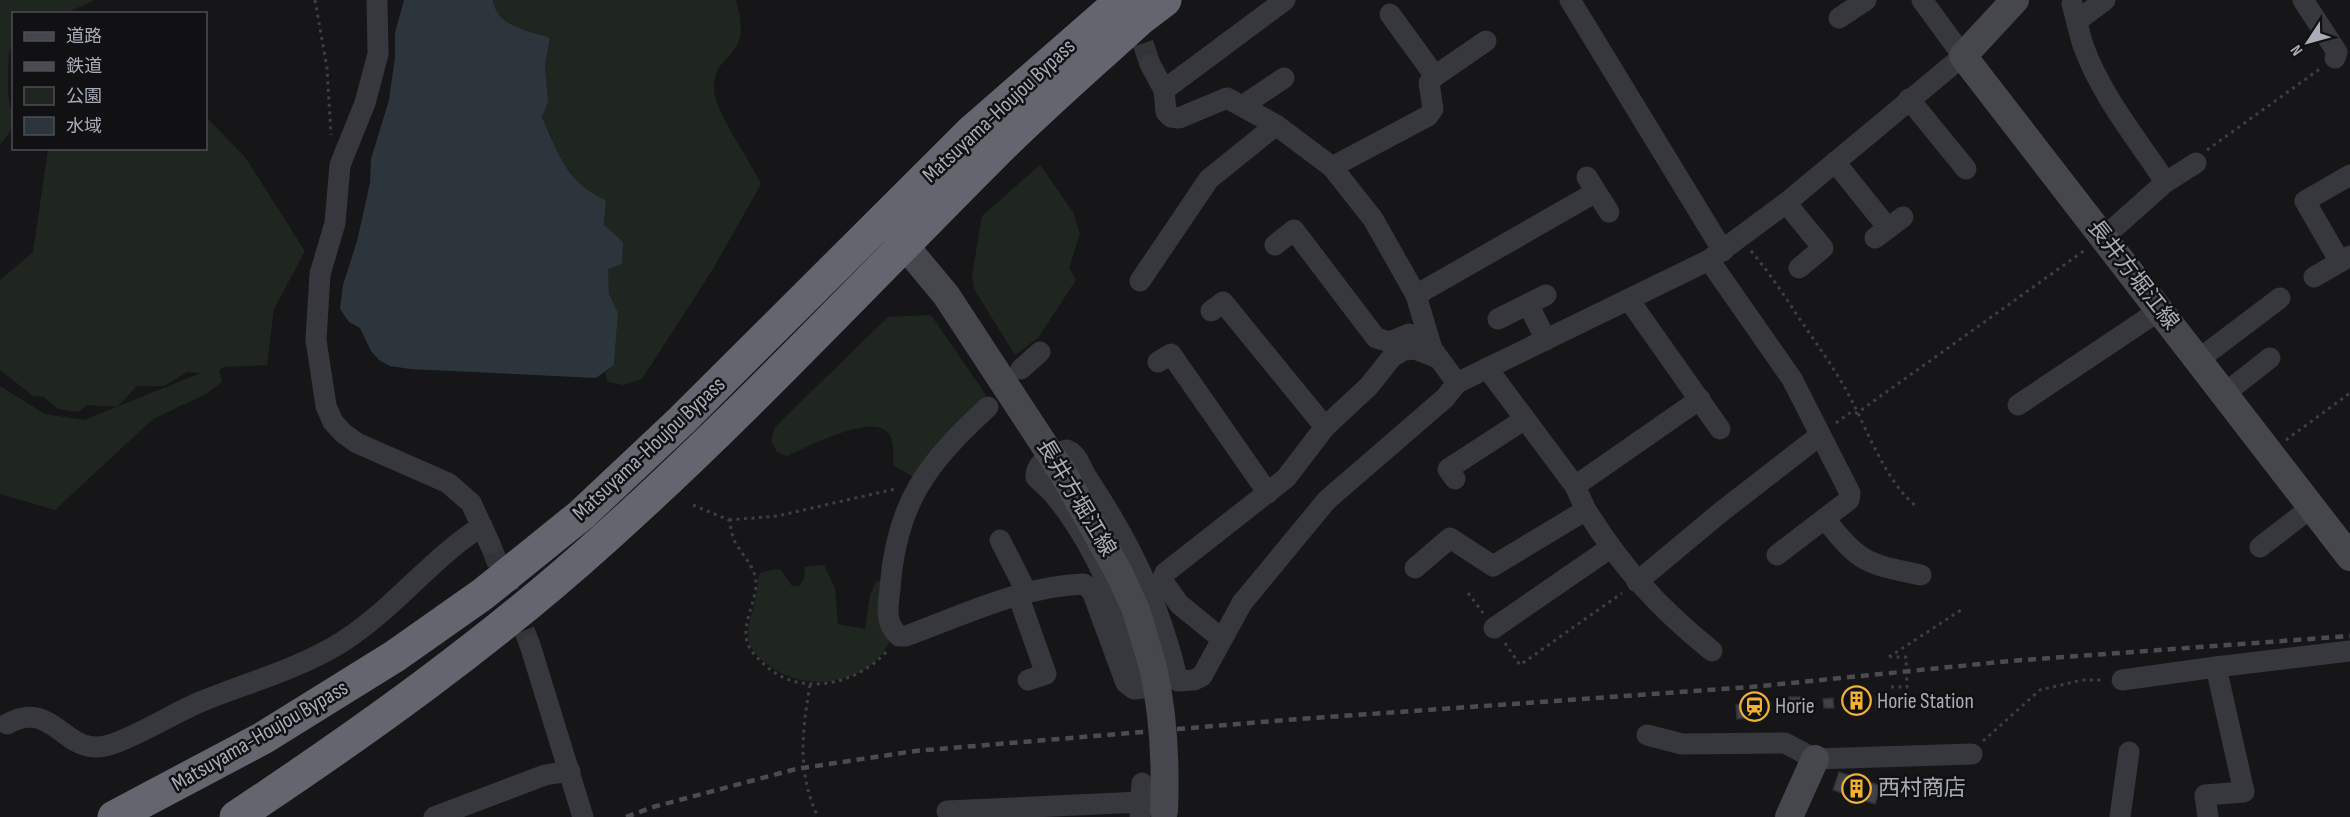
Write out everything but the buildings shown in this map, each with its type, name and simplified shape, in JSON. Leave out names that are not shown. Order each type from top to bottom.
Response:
[{"type":"highway","name":"Matsuyama-Houjou Bypass","points":[[114,817],[264,738],[395,656],[483,594],[581,515],[681,421],[971,132],[1122,0]]},
{"type":"highway","name":"Matsuyama-Houjou Bypass","points":[[236,817],[350,740],[504,623],[604,539],[762,389],[995,153],[1140,19],[1165,0]]},
{"type":"main road","points":[[1963,56],[2015,0]]},
{"type":"main road","name":"長井方堀江線","points":[[1963,56],[2350,557]]},
{"type":"main road","name":"長井方堀江線","points":[[884,220],[946,295],[1052,455],[1119,573],[1136,610],[1148,678],[1161,705],[1165,752],[1150,806]]},
{"type":"main road","points":[[1789,817],[1815,759]]},
{"type":"street","points":[[7,724],[27,715],[39,716],[84,745],[108,746],[199,703],[316,656],[342,643],[399,598],[455,543],[486,535],[471,503],[448,483],[357,443],[343,434],[333,422],[326,406],[316,340],[320,274],[335,223],[340,165],[365,103],[375,65],[377,0]]},
{"type":"street","points":[[1164,90],[1285,0]]},
{"type":"street","points":[[1570,0],[1723,251],[1808,406],[1819,436],[1850,493],[1849,500],[1777,555]]},
{"type":"street","points":[[1839,18],[1866,0]]},
{"type":"street","points":[[988,407],[953,439],[918,483],[903,514],[891,566],[888,616],[894,632],[899,636],[1055,585],[1084,584],[1092,591],[1126,683],[1134,689],[1148,678],[1194,680],[1202,676],[1242,603],[1327,500],[1445,398],[1457,383],[1629,300],[1723,251],[1786,203],[1963,56],[1923,0]]},
{"type":"street","points":[[2105,0],[2075,13],[2084,46],[2110,99],[2162,177],[2163,184]]},
{"type":"street","points":[[2303,0],[2337,52],[2342,55]]},
{"type":"street","points":[[2310,0],[2342,55]]},
{"type":"street","points":[[1390,14],[1435,76]]},
{"type":"street","points":[[1332,167],[1428,116],[1433,109],[1429,83],[1435,76],[1486,41]]},
{"type":"street","points":[[1150,64],[1164,90],[1166,112],[1171,117],[1179,118],[1227,98],[1276,125],[1332,167],[1373,219],[1416,295],[1434,349],[1457,383]]},
{"type":"street","points":[[1242,106],[1284,78]]},
{"type":"street","points":[[1910,99],[1966,169]]},
{"type":"street","points":[[1139,280],[1209,179],[1276,125]]},
{"type":"street","points":[[1835,162],[1888,228]]},
{"type":"street","points":[[2104,237],[2163,184],[2196,163]]},
{"type":"street","points":[[2314,277],[2345,259],[2305,201],[2350,175]]},
{"type":"street","points":[[1416,295],[1591,184],[1609,212]]},
{"type":"street","points":[[1786,203],[1823,248],[1799,268]]},
{"type":"street","points":[[1275,245],[1294,230],[1376,338],[1390,342],[1409,334],[1434,349]]},
{"type":"street","points":[[2198,360],[2280,298]]},
{"type":"street","points":[[1498,319],[1537,300],[1546,340]]},
{"type":"street","points":[[1629,300],[1720,429]]},
{"type":"street","points":[[1211,311],[1223,302],[1324,427]]},
{"type":"street","points":[[2016,403],[2160,310]]},
{"type":"street","points":[[1222,639],[1179,604],[1162,580],[1165,573],[1286,478],[1324,427],[1368,386],[1392,357],[1404,350],[1434,349]]},
{"type":"street","points":[[1020,369],[1040,352]]},
{"type":"street","points":[[1158,363],[1171,354],[1268,493]]},
{"type":"street","points":[[2224,394],[2270,358]]},
{"type":"street","points":[[1487,368],[1575,486],[1586,510],[1610,548],[1637,582],[1673,619],[1712,651]]},
{"type":"street","points":[[1575,486],[1700,399]]},
{"type":"street","points":[[1455,479],[1448,469],[1526,419]]},
{"type":"street","points":[[1637,582],[1721,512],[1819,436]]},
{"type":"street","points":[[1052,455],[1067,450],[1075,453],[1112,516],[1148,582],[1178,681]]},
{"type":"street","points":[[2260,547],[2312,507]]},
{"type":"street","points":[[1415,568],[1450,538],[1493,566],[1586,510]]},
{"type":"street","points":[[1825,519],[1851,551],[1865,562],[1921,575]]},
{"type":"street","points":[[1000,540],[1022,594],[1046,674],[1028,680]]},
{"type":"street","points":[[1494,628],[1610,548]]},
{"type":"street","points":[[530,645],[584,817]]},
{"type":"street","points":[[2121,680],[2350,651]]},
{"type":"street","points":[[2208,817],[2205,795],[2244,792],[2216,667]]},
{"type":"street","points":[[1647,735],[1682,744],[1785,742],[1815,759],[1972,754]]},
{"type":"street","points":[[2120,817],[2128,752]]},
{"type":"street","points":[[434,817],[545,775],[570,771]]},
{"type":"street","points":[[947,808],[1150,806]]},
{"type":"path","points":[[315,0],[327,68],[331,133],[340,165]]},
{"type":"path","points":[[2196,163],[2195,158],[2342,55]]},
{"type":"path","points":[[1819,436],[1851,412],[1857,413],[2104,237]]},
{"type":"path","points":[[1723,251],[1765,267],[1822,351],[1874,442],[1886,470],[1905,498],[1917,507]]},
{"type":"path","points":[[2270,452],[2350,393]]},
{"type":"path","points":[[693,505],[729,520],[777,516],[918,483]]},
{"type":"path","points":[[729,520],[734,541],[754,570],[756,586],[747,625],[748,644],[756,657],[770,670],[789,680],[810,685],[857,675],[872,666],[899,636]]},
{"type":"path","points":[[1468,593],[1520,665],[1637,582]]},
{"type":"path","points":[[1891,687],[1907,687],[1906,657],[1889,657],[1961,610]]},
{"type":"path","points":[[1972,754],[2040,690],[2082,680],[2121,680]]},
{"type":"path","points":[[810,685],[801,757],[806,788],[818,817]]},
{"type":"green space","points":[[0,0],[95,0],[68,12],[12,12],[12,48],[9,52],[8,91],[12,124],[7,137],[0,144]]},
{"type":"green space","points":[[493,0],[736,0],[741,23],[739,40],[716,73],[714,89],[720,110],[761,184],[713,269],[642,379],[623,385],[608,382],[605,373],[614,365],[618,314],[609,294],[604,225],[606,200],[582,186],[573,176],[559,155],[542,117],[548,102],[545,65],[550,38],[523,30],[507,22],[495,9]]},
{"type":"green space","points":[[207,118],[245,157],[305,251],[274,309],[267,365],[225,367],[219,370],[222,382],[206,394],[153,419],[55,510],[0,494],[0,386],[45,414],[84,420],[116,407],[87,405],[78,412],[58,409],[44,397],[33,396],[0,370],[0,280],[33,252],[48,150],[207,150]],"holes":[[[187,372],[201,373],[117,407],[137,386],[164,386]]]},
{"type":"green space","points":[[1040,165],[1073,212],[1080,234],[1069,268],[1076,280],[1038,338],[1015,355],[974,289],[972,276],[982,216]]},
{"type":"green space","points":[[931,315],[986,395],[915,478],[893,465],[892,440],[888,433],[880,428],[854,429],[824,439],[787,456],[777,452],[771,441],[775,427],[888,317]]},
{"type":"green space","points":[[824,565],[835,588],[838,624],[865,629],[870,595],[876,582],[882,580],[889,643],[866,669],[832,681],[814,682],[780,673],[756,654],[750,645],[748,636],[758,578],[761,573],[780,569],[792,586],[799,586],[804,579],[805,567]]},
{"type":"water","points":[[404,0],[493,0],[495,9],[507,22],[523,30],[550,38],[545,65],[548,102],[542,117],[559,155],[573,177],[593,194],[606,200],[604,225],[623,242],[622,264],[608,269],[609,294],[618,313],[614,365],[596,378],[410,369],[390,366],[379,360],[371,351],[360,328],[349,322],[340,309],[343,285],[357,241],[370,183],[371,159],[389,100],[395,57],[395,33]]},
{"type":"tunnel","points":[[1133,14],[1150,64]]},
{"type":"tunnel","points":[[490,544],[530,645]]},
{"type":"railway","points":[[626,817],[653,807],[796,769],[915,751],[1286,720],[1751,687],[2010,661],[2350,636]]},
{"type":"place","name":"Horie Station","points":[[1856,701]]},
{"type":"place","name":"Horie","points":[[1754,706]]},
{"type":"place","name":"西村商店","points":[[1857,788]]}]
